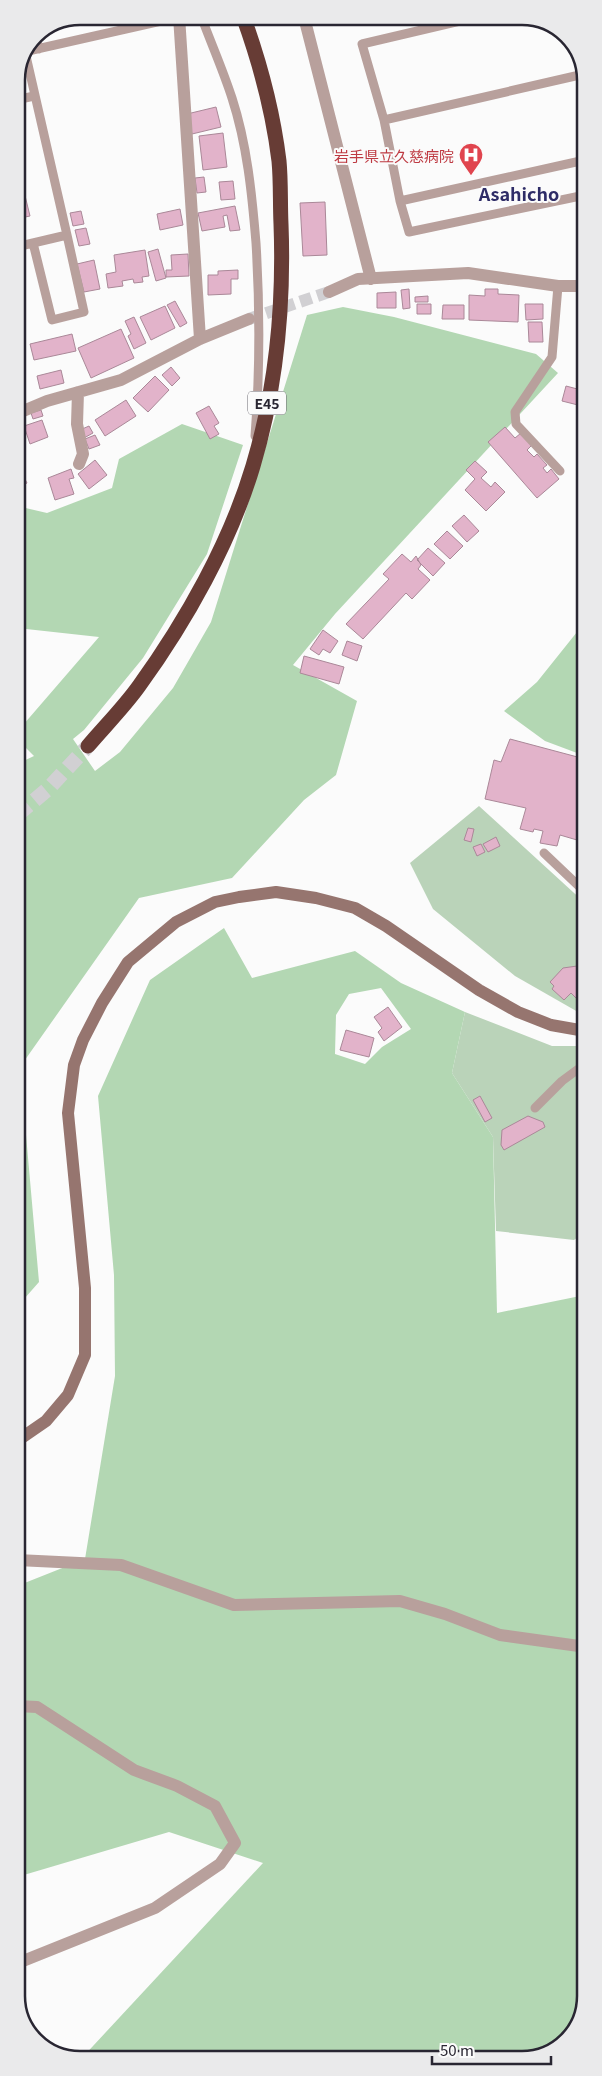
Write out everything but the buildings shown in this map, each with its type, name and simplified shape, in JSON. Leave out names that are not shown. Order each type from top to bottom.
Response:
[{"type":"highway","name":"E45","points":[[88,746],[138,687],[173,636],[206,578],[233,519],[253,466],[270,389],[278,335],[282,257],[279,162],[264,82],[246,25]]},
{"type":"street","points":[[180,25],[200,339]]},
{"type":"street","points":[[306,25],[371,279]]},
{"type":"street","points":[[329,292],[358,280],[468,273],[558,286],[577,286]]},
{"type":"street","points":[[25,410],[47,401],[121,380],[200,339],[249,319]]},
{"type":"street","points":[[78,392],[77,424],[84,454],[79,464]]},
{"type":"street","points":[[25,1435],[46,1421],[68,1395],[85,1355],[85,1288],[68,1113],[74,1066],[83,1040],[102,1003],[128,962],[176,922],[215,902],[276,892],[316,898],[355,908],[386,926],[479,990],[518,1012],[551,1025],[577,1030]]},
{"type":"street","points":[[25,1560],[121,1565],[234,1605],[400,1601],[445,1614],[500,1635],[577,1646]]},
{"type":"street","points":[[25,1706],[37,1707],[134,1770],[177,1786],[215,1806],[236,1843],[220,1864],[155,1908],[25,1960]]},
{"type":"lane","points":[[34,50],[144,25]]},
{"type":"lane","points":[[204,25],[232,98],[245,152],[253,210],[258,280],[260,372],[253,466]]},
{"type":"lane","points":[[443,25],[362,44],[384,120],[400,201],[409,232],[577,196]]},
{"type":"lane","points":[[38,45],[39,49]]},
{"type":"lane","points":[[28,64],[84,312],[52,320],[33,243]]},
{"type":"lane","points":[[384,120],[577,76]]},
{"type":"lane","points":[[25,98],[34,96]]},
{"type":"lane","points":[[400,201],[577,162]]},
{"type":"lane","points":[[25,245],[66,235]]},
{"type":"lane","points":[[558,286],[552,357],[515,412],[516,424],[560,471]]},
{"type":"lane","points":[[544,853],[577,884]]},
{"type":"lane","points":[[535,1108],[562,1080],[577,1070]]},
{"type":"green space","points":[[343,307],[394,317],[536,354],[558,373],[335,614],[293,665],[357,701],[336,775],[304,800],[232,878],[139,898],[25,1060],[25,760],[34,756],[25,747],[25,723],[99,637],[25,629],[25,508],[47,513],[112,488],[119,459],[182,424],[243,445],[207,554],[143,658],[84,730],[73,739],[95,771],[120,752],[173,688],[211,622],[307,315]]},
{"type":"green space","points":[[577,632],[577,753],[545,741],[504,711],[537,682]]},
{"type":"green space","points":[[479,806],[577,896],[577,1011],[515,976],[433,909],[410,863]]},
{"type":"green space","points":[[224,928],[252,978],[355,951],[401,983],[465,1012],[452,1073],[493,1137],[497,1313],[577,1297],[577,1996],[573,2017],[568,2026],[555,2040],[543,2047],[522,2051],[88,2051],[263,1863],[169,1832],[25,1875],[25,1583],[85,1559],[115,1376],[114,1275],[98,1096],[150,980]],"holes":[[[381,988],[411,1029],[382,1047],[365,1064],[335,1054],[336,1015],[349,994]]]},
{"type":"green space","points":[[465,1012],[552,1046],[577,1046],[577,1238],[574,1240],[496,1231],[493,1137],[452,1073]]},
{"type":"green space","points":[[25,1124],[39,1282],[25,1298]]},
{"type":"tunnel","points":[[249,319],[329,292]]},
{"type":"tunnel","points":[[25,808],[48,789],[88,746]]},
{"type":"place","name":"岩手県立久慈病院","points":[[471,176]]},
{"type":"district","name":"Asahicho","points":[[519,193]]}]
